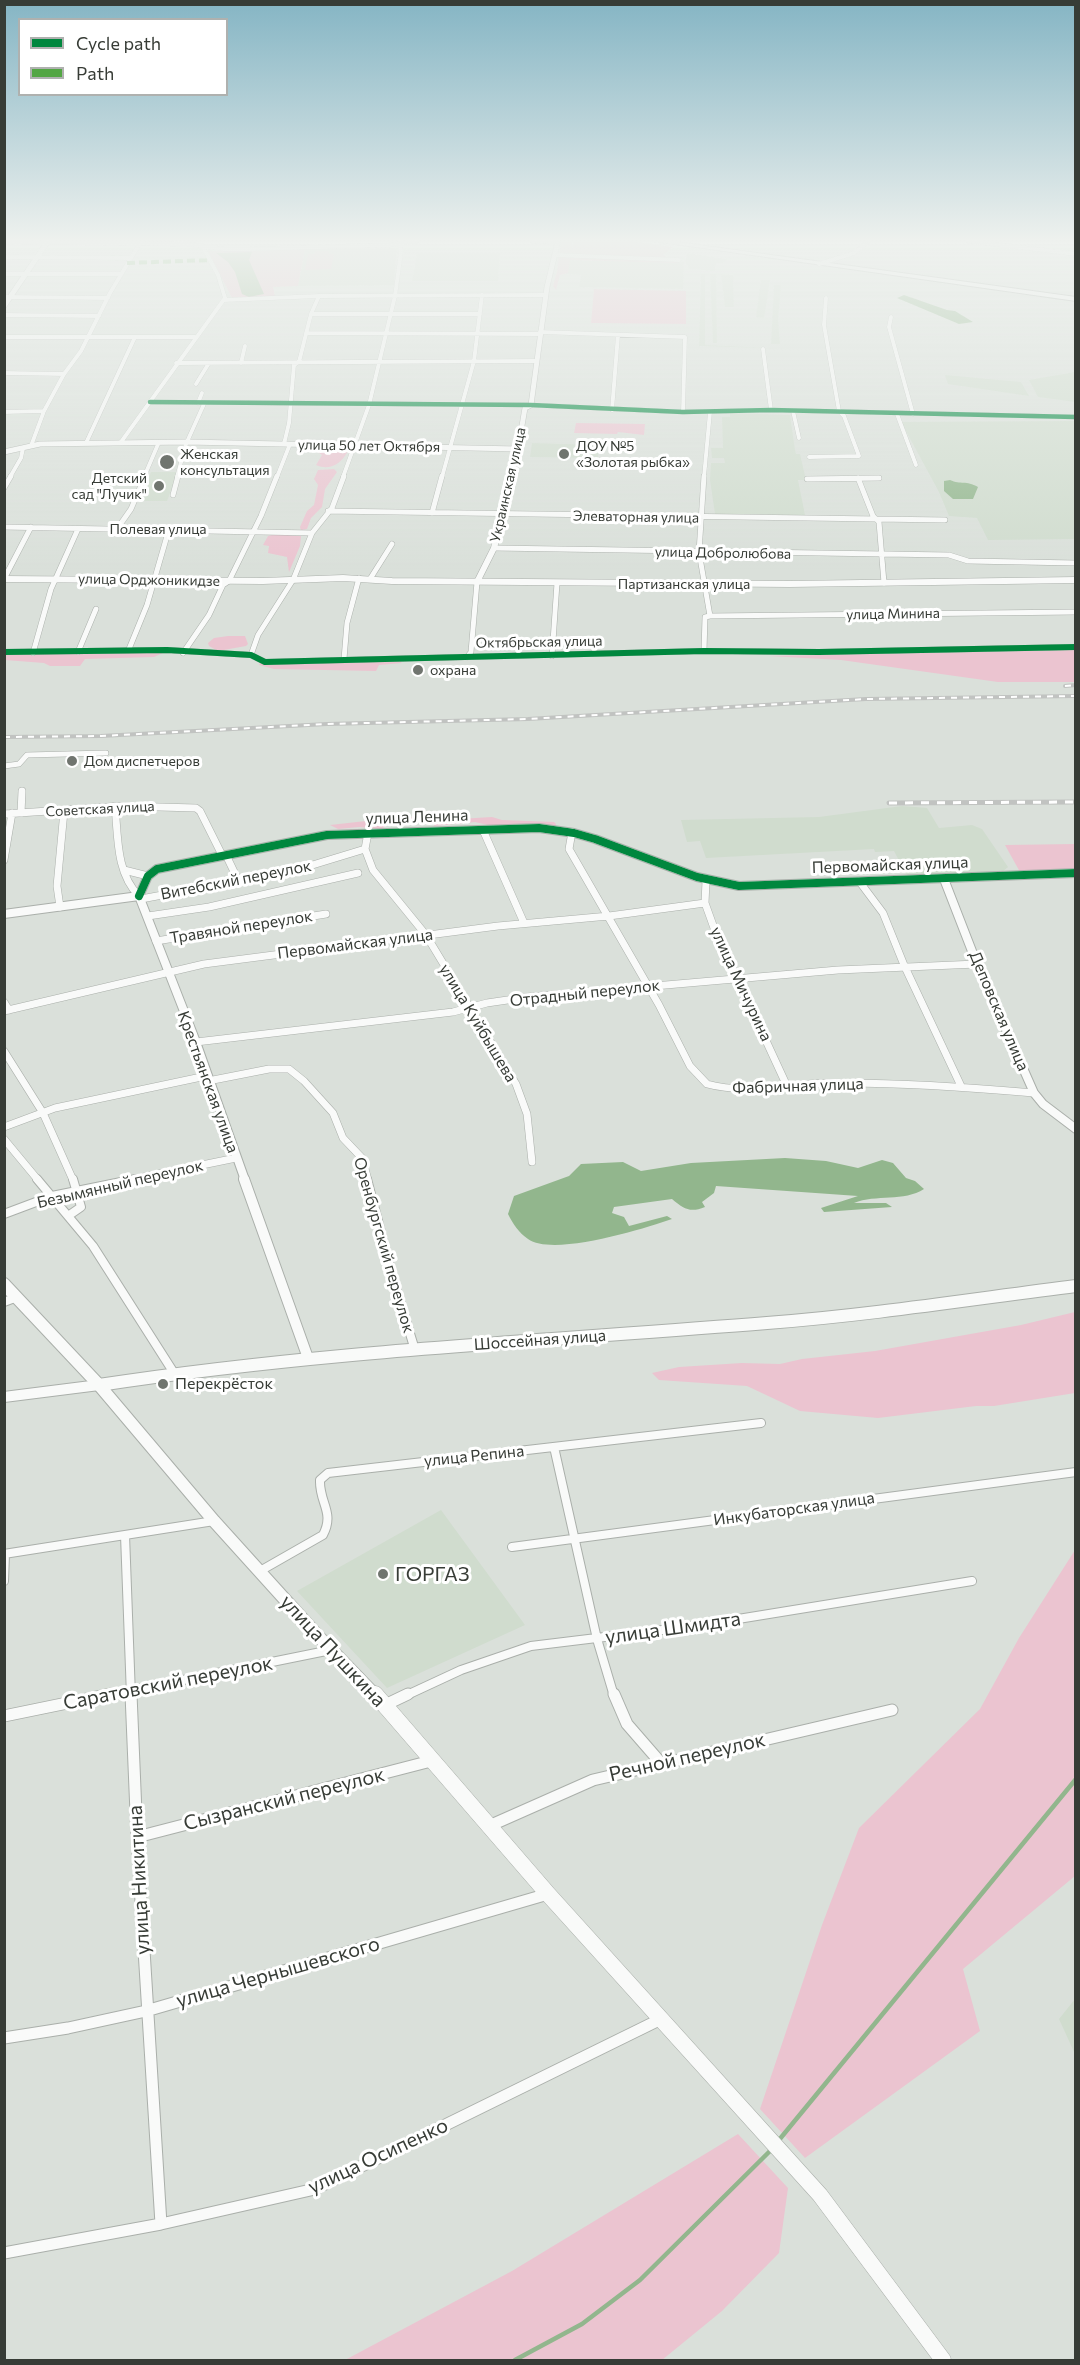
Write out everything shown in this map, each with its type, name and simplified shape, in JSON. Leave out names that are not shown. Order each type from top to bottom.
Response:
[{"type":"main road","name":"Украинская улица","points":[[518,449],[525,408],[531,405],[537,351]]},
{"type":"main road","name":"улица 50 лет Октября","points":[[4,452],[31,446],[121,442],[518,449]]},
{"type":"main road","name":"улица Пушкина","points":[[4,1284],[10,1299],[99,1385],[214,1521],[384,1705],[548,1894],[820,2195],[943,2361]]},
{"type":"main road","name":"Шоссейная улица","points":[[99,1385],[174,1372],[308,1358],[771,1323],[1076,1286]]},
{"type":"street","points":[[31,446],[44,411],[79,351]]},
{"type":"street","points":[[86,443],[128,351]]},
{"type":"street","points":[[121,442],[185,351]]},
{"type":"street","points":[[242,363],[244,351]]},
{"type":"street","points":[[183,653],[209,615],[223,585],[229,581],[254,531],[287,444],[294,365],[299,362],[302,351]]},
{"type":"street","points":[[251,655],[258,635],[293,580],[312,532],[332,508],[369,405],[382,351]]},
{"type":"street","points":[[432,513],[476,351]]},
{"type":"street","points":[[612,410],[617,351]]},
{"type":"street","points":[[683,412],[685,351]]},
{"type":"street","points":[[763,351],[771,410]]},
{"type":"street","points":[[809,457],[859,456],[844,416],[840,412],[829,351]]},
{"type":"street","points":[[896,351],[913,414]]},
{"type":"street","points":[[177,363],[536,362]]},
{"type":"street","points":[[196,384],[209,363]]},
{"type":"street","points":[[4,373],[64,374]]},
{"type":"street","points":[[173,495],[187,442],[201,404],[202,393]]},
{"type":"street","points":[[150,402],[531,405],[683,412],[771,410],[1076,417]]},
{"type":"street","points":[[4,412],[44,411]]},
{"type":"street","points":[[793,411],[799,438]]},
{"type":"street","points":[[704,651],[705,617],[710,616],[702,584],[699,552],[710,412]]},
{"type":"street","points":[[897,414],[916,465]]},
{"type":"street","points":[[117,529],[131,509],[159,442]]},
{"type":"street","points":[[4,488],[21,458],[23,448]]},
{"type":"street","name":"Украинская улица","points":[[467,657],[471,652],[477,582],[494,548],[504,515],[518,449]]},
{"type":"street","points":[[858,478],[876,520],[879,522],[884,583]]},
{"type":"street","points":[[807,479],[879,478]]},
{"type":"street","name":"Элеваторная улица","points":[[328,511],[945,520]]},
{"type":"street","name":"Полевая улица","points":[[4,527],[312,532]]},
{"type":"street","points":[[4,579],[31,527]]},
{"type":"street","points":[[33,653],[38,627],[53,579],[78,529]]},
{"type":"street","points":[[129,649],[155,580],[170,529]]},
{"type":"street","points":[[370,579],[392,544]]},
{"type":"street","name":"улица Добролюбова","points":[[494,548],[952,555],[968,561],[1076,563]]},
{"type":"street","points":[[344,659],[347,623],[359,578]]},
{"type":"street","name":"Партизанская улица","points":[[293,580],[359,578],[392,582],[557,584],[1076,580]]},
{"type":"street","name":"улица Орджоникидзе","points":[[4,579],[293,580]]},
{"type":"street","points":[[552,656],[557,584]]},
{"type":"street","points":[[78,652],[96,609]]},
{"type":"street","name":"улица Минина","points":[[710,616],[1076,612]]},
{"type":"street","name":"Октябрьская улица","points":[[4,652],[129,649],[251,655],[265,662],[704,651],[819,652],[1076,647]]},
{"type":"street","points":[[4,766],[19,764],[27,755],[105,753]]},
{"type":"street","points":[[21,813],[22,791]]},
{"type":"street","name":"Советская улица","points":[[8,813],[115,806],[196,808],[200,811],[224,855]]},
{"type":"street","name":"Крестьянская улица","points":[[115,806],[124,870],[129,886],[140,897],[196,1042],[308,1358]]},
{"type":"street","points":[[60,907],[57,886],[64,810]]},
{"type":"street","points":[[4,860],[8,813]]},
{"type":"street","points":[[483,830],[524,923]]},
{"type":"street","name":"улица Ленина","points":[[148,876],[162,867],[325,835],[430,834],[483,830],[572,832],[636,853],[706,881]]},
{"type":"street","name":"Фабричная улица","points":[[572,832],[569,849],[609,916],[689,1063],[697,1076],[708,1084],[726,1088],[786,1084],[961,1086],[1035,1093]]},
{"type":"street","points":[[365,849],[369,833]]},
{"type":"street","name":"Витебский переулок","points":[[140,897],[296,870],[365,849]]},
{"type":"street","name":"улица Куйбышева","points":[[365,849],[373,870],[426,935],[516,1084],[528,1114],[532,1162]]},
{"type":"street","points":[[224,855],[238,880]]},
{"type":"street","points":[[4,914],[140,897],[148,876],[124,870]]},
{"type":"street","points":[[148,916],[208,907],[358,873]]},
{"type":"street","name":"Первомайская улица","points":[[706,881],[739,886],[1076,873]]},
{"type":"street","name":"Деповская улица","points":[[944,879],[977,964],[1035,1093],[1043,1104],[1076,1129]]},
{"type":"street","name":"улица Мичурина","points":[[706,881],[705,903],[714,928],[786,1084]]},
{"type":"street","points":[[859,882],[883,913],[904,965],[961,1086]]},
{"type":"street","name":"Первомайская улица","points":[[4,1002],[7,1010],[204,964],[524,923],[609,916],[705,903]]},
{"type":"street","name":"Травяной переулок","points":[[156,941],[326,914]]},
{"type":"street","name":"Отрадный переулок","points":[[196,1042],[453,1012],[468,1006],[738,977],[904,965],[977,964]]},
{"type":"street","points":[[4,1051],[43,1113],[71,1172],[81,1207],[68,1216]]},
{"type":"street","name":"Оренбургский переулок","points":[[207,1078],[269,1069],[289,1069],[333,1113],[346,1143],[362,1158],[393,1278],[415,1350]]},
{"type":"street","points":[[4,1127],[55,1108],[207,1078]]},
{"type":"street","points":[[4,1139],[93,1246],[174,1372]]},
{"type":"street","name":"Безымянный переулок","points":[[4,1214],[52,1196],[236,1158]]},
{"type":"street","name":"Шоссейная улица","points":[[4,1397],[99,1385]]},
{"type":"street","name":"улица Репина","points":[[260,1571],[323,1535],[329,1526],[329,1517],[318,1488],[320,1480],[328,1473],[761,1423]]},
{"type":"street","points":[[555,1447],[597,1639],[615,1699],[627,1724],[660,1762]]},
{"type":"street","name":"Инкубаторская улица","points":[[512,1547],[1076,1472]]},
{"type":"street","points":[[4,1581],[5,1554],[214,1521]]},
{"type":"street","name":"улица Никитина","points":[[125,1535],[129,1691],[146,2011],[161,2224]]},
{"type":"street","name":"улица Шмидта","points":[[384,1705],[461,1671],[531,1646],[695,1626],[972,1581]]},
{"type":"street","name":"Саратовский переулок","points":[[4,1716],[331,1650]]},
{"type":"street","name":"Речной переулок","points":[[489,1826],[593,1780],[660,1762],[892,1710]]},
{"type":"street","name":"Сызранский переулок","points":[[137,1837],[432,1761]]},
{"type":"street","name":"улица Чернышевского","points":[[4,2038],[68,2028],[146,2011],[548,1894]]},
{"type":"street","name":"улица Осипенко","points":[[4,2253],[161,2224],[315,2189],[662,2018]]},
{"type":"shaded area","points":[[1075,372],[1075,402],[1038,397],[1029,380]]},
{"type":"shaded area","points":[[945,375],[1021,382],[1029,396],[948,384]]},
{"type":"shaded area","points":[[730,413],[790,415],[795,450],[796,454],[800,454],[806,480],[798,480],[805,515],[715,514],[710,480],[711,463],[725,463],[724,458],[712,458],[711,448],[723,448],[722,417],[730,417]]},
{"type":"shaded area","points":[[1075,421],[1075,539],[988,540],[977,518],[949,516],[939,492],[901,422]]},
{"type":"shaded area","points":[[576,423],[645,424],[644,435],[618,432],[617,434],[574,433]]},
{"type":"shaded area","name":"ДОУ №5 «Золотая рыбка»","points":[[532,443],[599,445],[598,458],[530,457]]},
{"type":"shaded area","points":[[317,447],[347,448],[348,451],[335,465],[321,467],[316,465],[322,455],[314,449]]},
{"type":"shaded area","points":[[334,469],[337,472],[325,489],[322,507],[311,518],[307,529],[301,530],[300,527],[307,511],[314,505],[318,485],[314,479],[318,470]]},
{"type":"shaded area","name":"Детский сад \"Лучик\"","points":[[151,472],[178,472],[167,501],[139,501]]},
{"type":"shaded area","points":[[950,480],[978,487],[973,499],[953,499],[944,491],[944,481]]},
{"type":"shaded area","points":[[276,534],[301,536],[300,546],[289,572],[287,557],[268,553],[269,546],[263,545],[268,536]]},
{"type":"shaded area","points":[[245,636],[248,644],[218,651],[209,646],[208,643],[214,638]]},
{"type":"shaded area","points":[[1075,650],[1075,682],[998,682],[841,660],[769,656]]},
{"type":"shaded area","points":[[5,653],[163,653],[154,657],[85,659],[80,666],[50,666],[44,663],[5,660]]},
{"type":"shaded area","points":[[398,660],[402,663],[379,665],[376,671],[274,669],[259,665],[260,663]]},
{"type":"shaded area","points":[[902,806],[927,808],[939,828],[972,825],[982,829],[1008,867],[1001,873],[911,877],[906,874],[894,851],[875,852],[874,849],[706,858],[700,841],[687,842],[681,820],[819,817]]},
{"type":"shaded area","points":[[402,817],[459,819],[492,817],[502,820],[554,822],[556,824],[555,827],[492,826],[475,822],[434,826],[435,822],[395,821],[381,829],[359,827],[338,829],[330,825]]},
{"type":"shaded area","points":[[1075,844],[1075,870],[1020,872],[1005,845]]},
{"type":"shaded area","points":[[785,1158],[826,1161],[858,1168],[882,1160],[893,1163],[906,1178],[915,1181],[924,1189],[899,1197],[854,1203],[886,1203],[892,1207],[824,1212],[821,1208],[858,1196],[716,1186],[714,1193],[702,1202],[705,1207],[695,1210],[687,1209],[672,1199],[614,1207],[612,1213],[624,1217],[629,1226],[667,1216],[672,1219],[598,1240],[557,1245],[540,1244],[528,1239],[516,1228],[508,1214],[514,1196],[569,1176],[581,1164],[623,1162],[641,1171],[691,1163]]},
{"type":"shaded area","points":[[1075,1312],[1075,1393],[994,1406],[976,1406],[878,1418],[800,1411],[747,1386],[659,1380],[652,1373],[679,1367],[742,1363],[780,1364],[802,1359],[875,1351],[1021,1325]]},
{"type":"shaded area","name":"ГОРГАЗ","points":[[441,1510],[525,1625],[387,1688],[297,1591]]},
{"type":"shaded area","points":[[1075,1550],[1075,1876],[963,1969],[980,2031],[805,2158],[760,2109],[822,1925],[859,1828],[980,1709],[1019,1638]]},
{"type":"shaded area","points":[[1075,1999],[1075,2054],[1059,2019]]},
{"type":"shaded area","points":[[738,2134],[788,2188],[779,2253],[722,2311],[662,2360],[345,2360],[512,2271]]},
{"type":"waterway","points":[[779,2140],[1076,1779]]},
{"type":"waterway","points":[[515,2360],[582,2324],[640,2280],[771,2150]]},
{"type":"railway","points":[[1065,686],[1076,685]]},
{"type":"railway","points":[[4,737],[101,736],[327,724],[528,719],[866,699],[1076,696]]},
{"type":"railway","points":[[889,803],[1076,802]]},
{"type":"cycle path","points":[[150,402],[531,405],[683,412],[771,410],[1076,417]]},
{"type":"cycle path","points":[[4,652],[167,650],[251,655],[265,662],[704,651],[819,652],[1076,647]]},
{"type":"cycle path","points":[[139,896],[148,876],[157,869],[312,837],[503,828],[539,828],[574,833],[697,877],[739,886],[1076,873]]},
{"type":"place","name":"ДОУ №5 «Золотая рыбка»","points":[[564,454]]},
{"type":"place","name":"Женская консультация","points":[[167,462]]},
{"type":"place","name":"Детский сад \"Лучик\"","points":[[159,486]]},
{"type":"place","name":"охрана","points":[[418,670]]},
{"type":"place","name":"Дом диспетчеров","points":[[72,761]]},
{"type":"place","name":"Перекрёсток","points":[[163,1384]]},
{"type":"place","name":"ГОРГАЗ","points":[[383,1574]]}]
